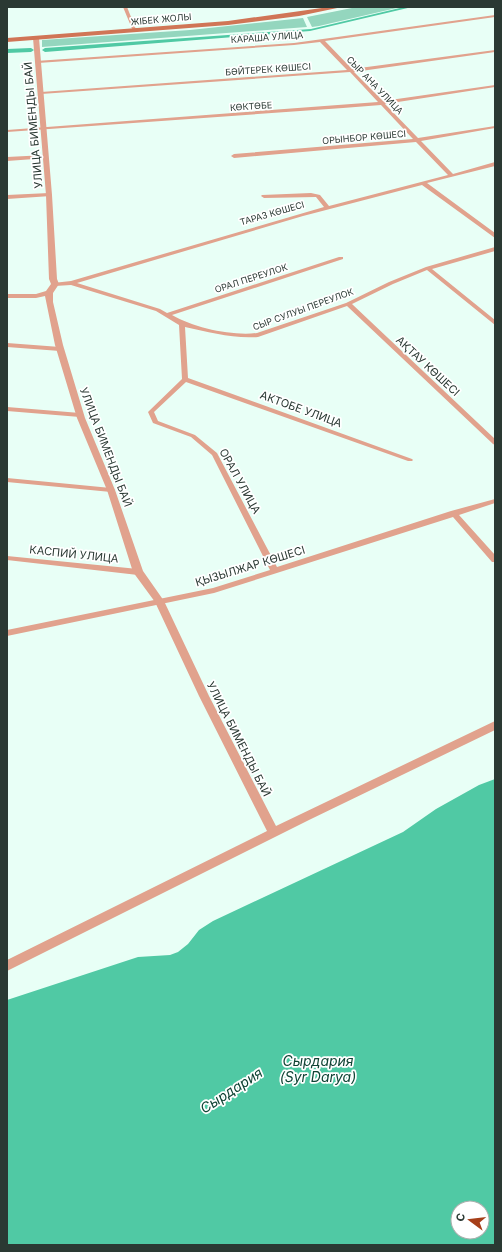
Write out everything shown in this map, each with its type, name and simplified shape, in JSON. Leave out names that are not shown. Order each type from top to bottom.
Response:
[{"type":"main road","name":"ЖІБЕК ЖОЛЫ","points":[[7,40],[135,31],[243,21],[339,7]]},
{"type":"street","points":[[125,7],[135,31]]},
{"type":"street","name":"КАРАША УЛИЦА","points":[[38,62],[294,44],[495,16]]},
{"type":"street","name":"УЛИЦА БИМЕНДЫ БАЙ","points":[[36,38],[55,284]]},
{"type":"street","name":"СЫР АНА УЛИЦА","points":[[321,40],[451,175]]},
{"type":"street","name":"БӘЙТЕРЕК КӨШЕСІ","points":[[41,94],[350,71],[495,51]]},
{"type":"street","name":"КӨКТӨБЕ","points":[[7,131],[343,107],[382,103],[495,86]]},
{"type":"street","name":"ОРЫНБОР КӨШЕСІ","points":[[234,156],[417,140],[495,128]]},
{"type":"street","points":[[7,159],[46,157]]},
{"type":"street","name":"ТАРАЗ КӨШЕСІ","points":[[55,284],[71,283],[328,208],[495,164]]},
{"type":"street","points":[[423,183],[495,236]]},
{"type":"street","points":[[7,197],[49,195]]},
{"type":"street","points":[[264,196],[318,196],[328,208]]},
{"type":"street","name":"СЫР СУЛУЫ ПЕРЕУЛОК","points":[[182,324],[252,337],[348,304],[391,283],[428,268],[495,249]]},
{"type":"street","name":"ОРАЛ ПЕРЕУЛОК","points":[[167,315],[341,258]]},
{"type":"street","points":[[428,268],[495,323]]},
{"type":"street","points":[[71,283],[158,310],[182,324],[185,379]]},
{"type":"street","points":[[7,296],[36,296],[49,293],[55,284]]},
{"type":"street","name":"УЛИЦА БИМЕНДЫ БАЙ","points":[[49,293],[49,302],[60,349],[80,415],[111,490],[138,572],[159,601],[204,696],[274,833]]},
{"type":"street","name":"АҚТАУ КӨШЕСІ","points":[[348,304],[495,443]]},
{"type":"street","points":[[7,345],[60,349]]},
{"type":"street","name":"АКТОБЕ УЛИЦА","points":[[185,379],[410,460]]},
{"type":"street","name":"ОРАЛ УЛИЦА","points":[[185,379],[152,412],[155,422],[193,436],[215,454],[275,571]]},
{"type":"street","points":[[7,409],[80,415]]},
{"type":"street","points":[[7,480],[111,490]]},
{"type":"street","name":"ҚЫЗЫЛЖАР КӨШЕСІ","points":[[7,633],[214,590],[495,501]]},
{"type":"street","points":[[454,513],[495,560]]},
{"type":"street","name":"КАСПИЙ УЛИЦА","points":[[7,558],[138,572]]},
{"type":"street","points":[[7,966],[495,725]]},
{"type":"shaded area","points":[[357,7],[401,7],[312,27],[307,17]]},
{"type":"shaded area","points":[[303,18],[307,27],[42,47],[42,40],[190,30]]},
{"type":"water","name":"Сырдария (Syr Darya)","points":[[495,779],[495,1245],[7,1245],[7,1000],[138,957],[170,955],[178,952],[188,944],[199,930],[213,921],[403,832],[436,809],[479,785]]},
{"type":"waterway","points":[[313,29],[410,7]]},
{"type":"waterway","points":[[45,50],[310,30]]},
{"type":"waterway","points":[[7,51],[31,50]]},
{"type":"water label","name":"Сырдария","points":[[231,1090]]}]
